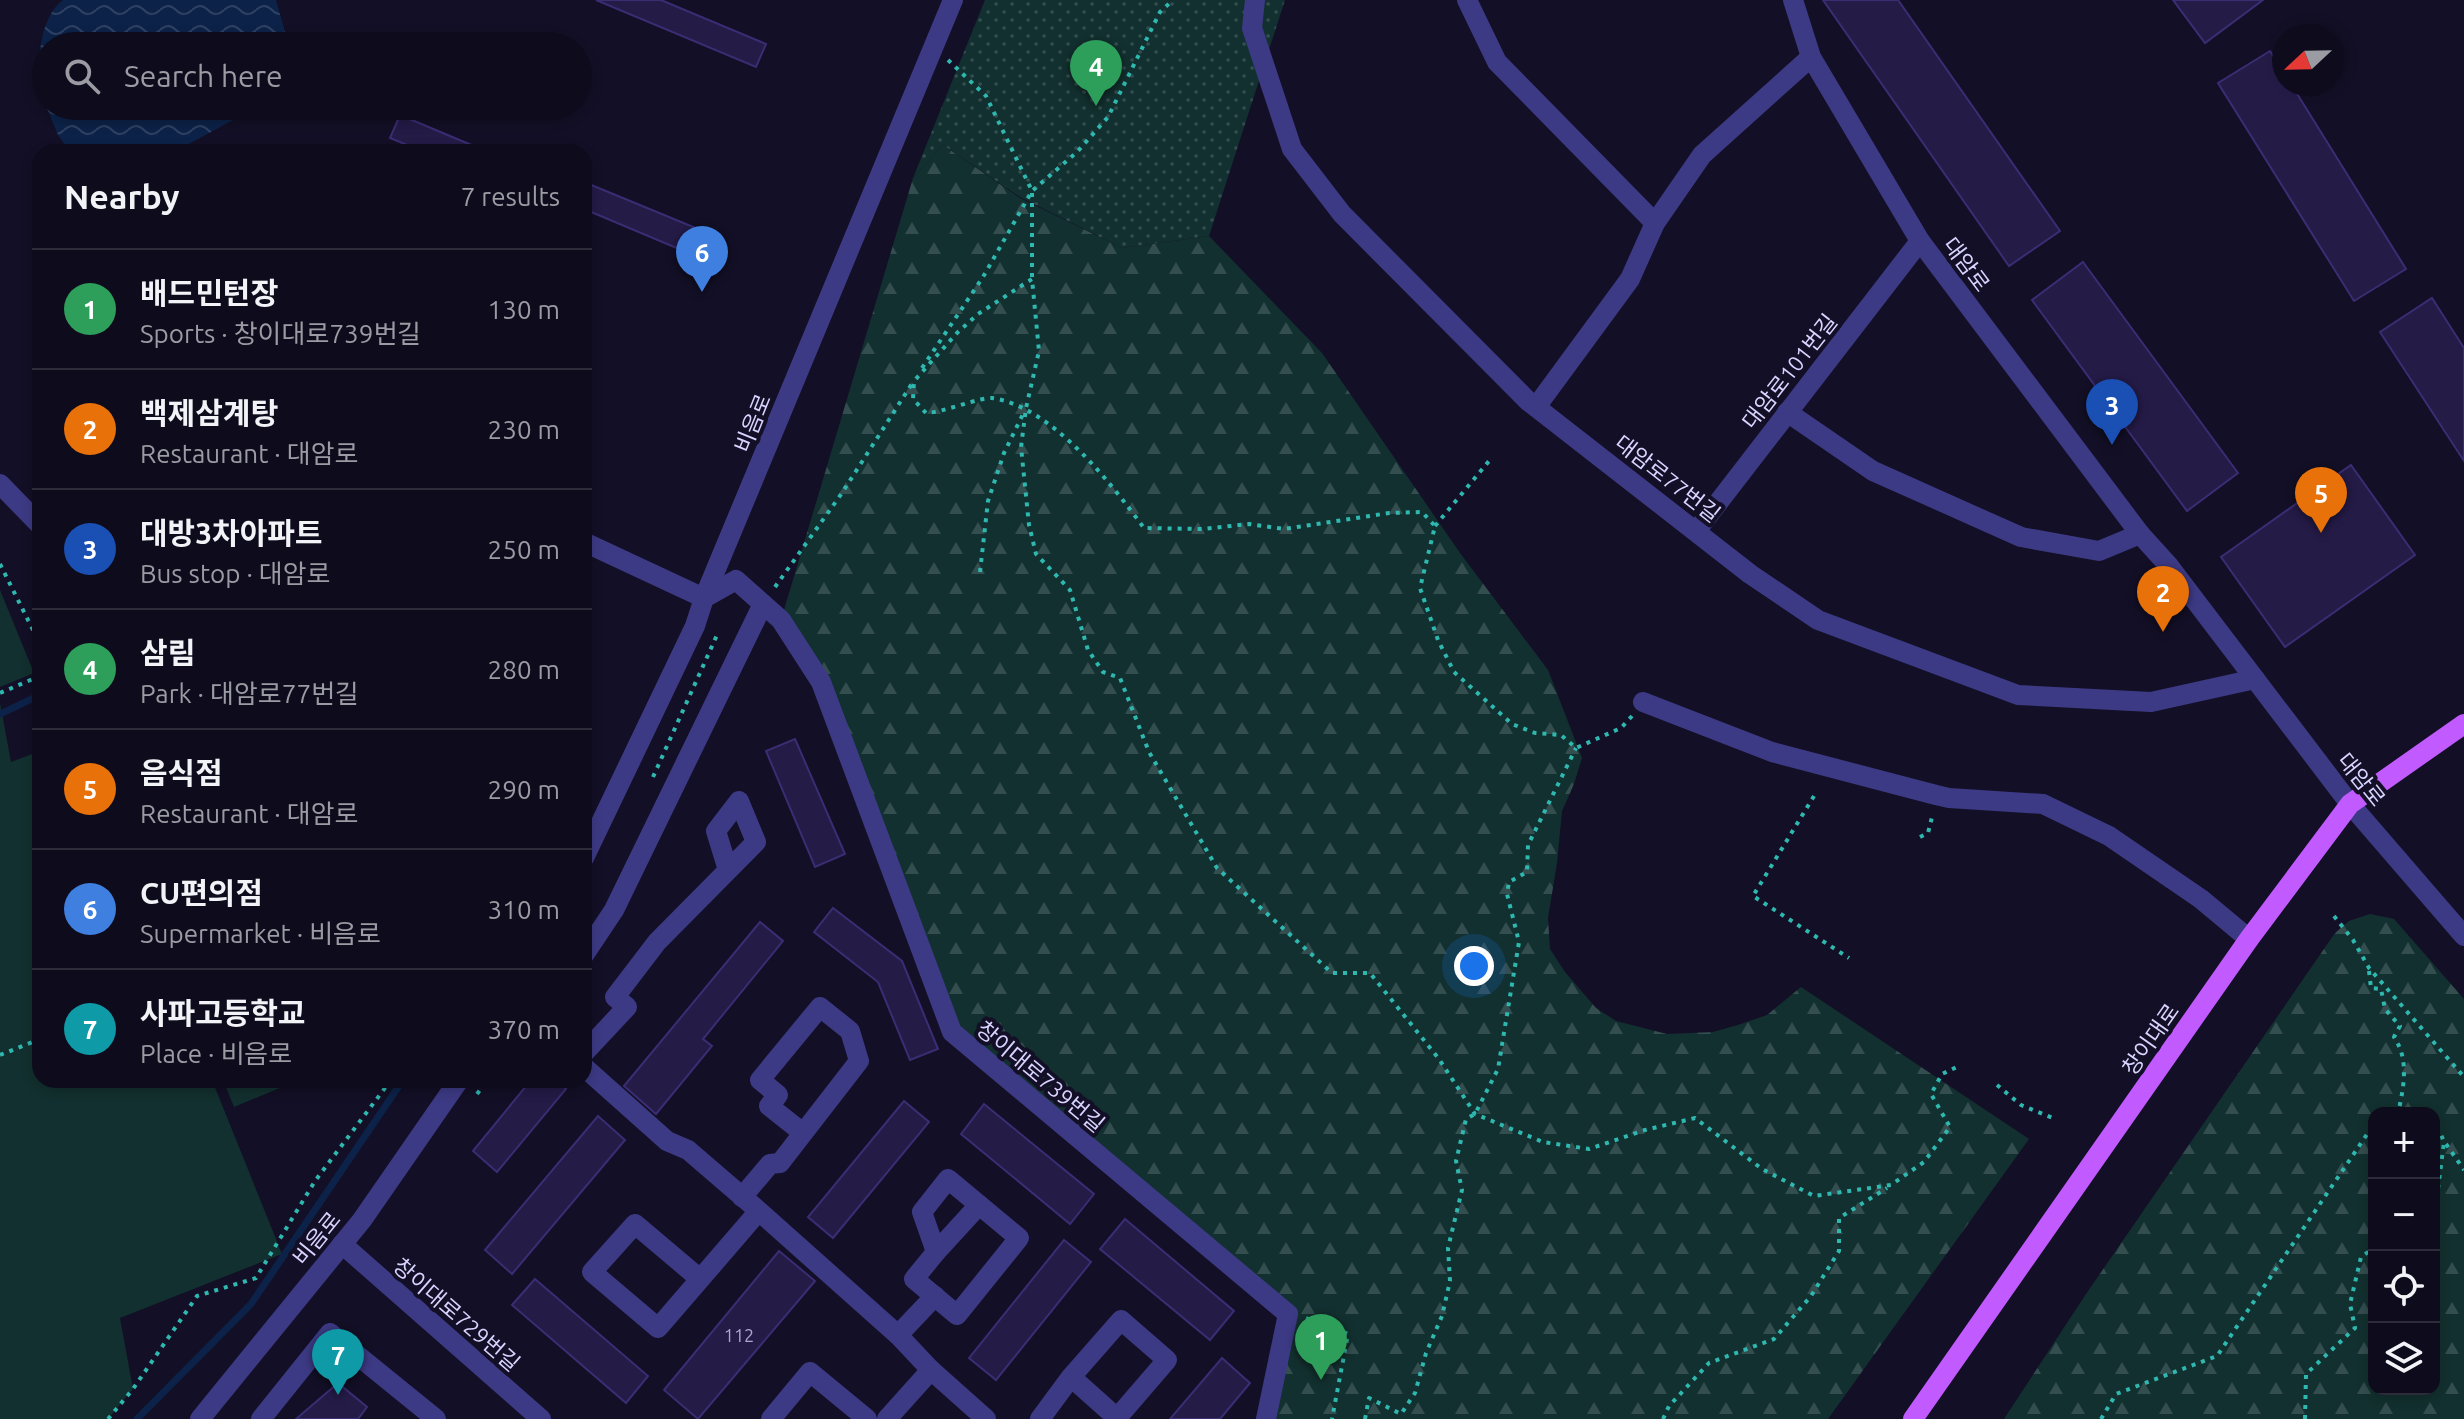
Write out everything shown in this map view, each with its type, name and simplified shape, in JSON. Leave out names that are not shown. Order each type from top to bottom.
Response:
[{"type":"main road","name":"창이대로","points":[[1913,1419],[2249,939],[2350,804],[2464,724]]},
{"type":"street","name":"비음로","points":[[592,841],[695,626],[953,0]]},
{"type":"street","name":"대암로77번길","points":[[1255,0],[1252,28],[1292,149],[1342,214],[1536,407],[1750,574],[1818,620],[2018,695],[2151,702],[2255,679]]},
{"type":"street","points":[[1467,0],[1497,62],[1655,223]]},
{"type":"street","name":"대암로","points":[[1793,0],[1811,57],[1920,241],[2140,534],[2169,566],[2350,804],[2464,936]]},
{"type":"street","points":[[1536,407],[1630,279],[1655,223],[1702,155],[1811,57]]},
{"type":"street","name":"대암로101번길","points":[[1697,530],[1920,241]]},
{"type":"street","points":[[1787,412],[1873,471],[2021,537],[2099,551],[2140,534]]},
{"type":"street","points":[[0,484],[32,517]]},
{"type":"street","points":[[592,546],[704,598]]},
{"type":"street","name":"창이대로739번길","points":[[704,598],[736,580],[781,620],[821,682],[952,1032],[1288,1314],[1266,1419]]},
{"type":"street","points":[[592,943],[614,910],[763,604]]},
{"type":"street","points":[[1638,709],[1772,752],[1936,795],[2043,804],[2109,836],[2201,899],[2249,939]]},
{"type":"street","points":[[592,1044],[627,1007],[615,997],[657,942],[728,870]]},
{"type":"street","points":[[742,1197],[770,1164],[780,1163],[859,1061],[850,1031],[820,1007],[760,1080],[778,1095],[769,1106],[803,1133]]},
{"type":"street","points":[[592,1074],[667,1141],[688,1150],[742,1197],[898,1335],[931,1370],[986,1419]]},
{"type":"street","name":"비음로","points":[[200,1419],[342,1244],[453,1088]]},
{"type":"street","points":[[936,1252],[922,1212],[948,1179],[1019,1238],[957,1315],[914,1279],[979,1205]]},
{"type":"street","points":[[700,1279],[635,1224],[592,1272],[658,1328],[758,1212]]},
{"type":"street","name":"창이대로729번길","points":[[342,1244],[541,1419]]},
{"type":"street","points":[[898,1335],[935,1296]]},
{"type":"street","points":[[1040,1419],[1071,1377],[1121,1320],[1167,1360],[1117,1418],[1071,1377]]},
{"type":"street","points":[[261,1419],[330,1333],[436,1419]]},
{"type":"street","points":[[887,1419],[931,1370]]},
{"type":"street","points":[[771,1419],[810,1372],[867,1419]]},
{"type":"path","points":[[763,604],[842,493],[983,277],[1032,191],[1077,152],[1108,117],[1160,12],[1173,0]]},
{"type":"path","points":[[933,49],[958,67],[986,96],[1032,191],[1032,279],[1039,351],[1021,447],[1029,525],[1036,554],[1070,590],[1088,650],[1103,672],[1120,678],[1149,752],[1217,868],[1332,973],[1370,973],[1439,1059],[1475,1114],[1543,1142],[1589,1149],[1645,1130],[1695,1118],[1762,1169],[1814,1196],[1891,1185]]},
{"type":"path","points":[[1032,279],[978,314],[914,381],[913,399],[926,413],[943,412],[989,398],[1026,408],[1103,474],[1144,528],[1203,529],[1249,524],[1284,529],[1389,513],[1422,512],[1435,526]]},
{"type":"path","points":[[980,572],[988,501],[1004,453],[1026,408]]},
{"type":"path","points":[[1489,461],[1435,526],[1420,588],[1438,640],[1454,672],[1512,724],[1535,733],[1561,735],[1576,748]]},
{"type":"path","points":[[0,564],[32,628]]},
{"type":"path","points":[[0,693],[32,679]]},
{"type":"path","points":[[1365,1419],[1369,1398],[1401,1417],[1415,1393],[1445,1304],[1450,1281],[1448,1248],[1462,1190],[1456,1161],[1466,1119],[1475,1114],[1498,1069],[1519,942],[1507,894],[1509,882],[1527,872],[1528,845],[1576,748],[1621,728],[1638,709]]},
{"type":"path","points":[[1920,837],[1928,833],[1936,795]]},
{"type":"path","points":[[1814,796],[1753,896],[1849,958]]},
{"type":"path","points":[[2334,916],[2369,968],[2464,1077]]},
{"type":"path","points":[[2369,968],[2371,988],[2381,989],[2385,1009],[2400,1026],[2394,1037],[2399,1045],[2405,1077],[2401,1107]]},
{"type":"path","points":[[0,1055],[32,1042]]},
{"type":"path","points":[[1663,1419],[1669,1406],[1709,1363],[1774,1339],[1811,1296],[1839,1251],[1839,1218],[1924,1162],[1950,1127],[1931,1094],[1942,1074],[1959,1066]]},
{"type":"path","points":[[1997,1085],[2021,1105],[2055,1119]]},
{"type":"path","points":[[108,1419],[133,1389],[197,1296],[256,1278],[315,1181],[385,1088]]},
{"type":"path","points":[[2440,1132],[2464,1170]]},
{"type":"path","points":[[2101,1419],[2116,1394],[2217,1356],[2368,1133]]},
{"type":"path","points":[[2439,1179],[2444,1142]]},
{"type":"path","points":[[2305,1419],[2306,1374],[2355,1328],[2350,1304],[2361,1257],[2370,1251]]},
{"type":"path","points":[[1302,1317],[1348,1334],[1332,1419]]},
{"type":"green space","points":[[985,0],[1285,0],[1209,236],[1122,248],[1020,197],[943,145],[913,178]]},
{"type":"green space","points":[[943,145],[1020,198],[1122,248],[1209,236],[1322,353],[1460,553],[1548,670],[1582,758],[1562,811],[1548,918],[1550,949],[1596,1008],[1616,1021],[1667,1034],[1713,1032],[1767,1015],[1801,987],[2029,1139],[1828,1419],[1266,1419],[1288,1314],[952,1032],[821,682],[781,620],[913,178]]},
{"type":"green space","points":[[0,590],[32,674],[0,687]]},
{"type":"green space","points":[[0,703],[11,762],[32,754],[32,1088],[215,1088],[282,1254],[120,1318],[133,1389],[108,1419],[0,1419]]},
{"type":"green space","points":[[2370,914],[2394,919],[2464,999],[2464,1419],[2004,1419],[2086,1294],[2335,933],[2349,921]]},
{"type":"green space","points":[[226,1088],[280,1088],[234,1107]]},
{"type":"water","points":[[63,0],[276,0],[285,32],[44,32],[54,9]]},
{"type":"water","points":[[52,120],[233,120],[189,144],[64,144]]},
{"type":"building","points":[[596,0],[661,0],[766,44],[756,67]]},
{"type":"building","points":[[1823,0],[1898,0],[2060,231],[2009,266]]},
{"type":"building","points":[[2173,0],[2263,0],[2205,43]]},
{"type":"building","points":[[2270,51],[2272,96],[2298,96],[2406,269],[2354,301],[2218,83]]},
{"type":"building","points":[[398,120],[412,120],[469,144],[405,144],[390,138]]},
{"type":"building","points":[[592,185],[708,233],[698,257],[592,212]]},
{"type":"building","points":[[2083,262],[2238,473],[2187,511],[2032,300]]},
{"type":"building","points":[[2432,298],[2464,348],[2464,461],[2380,332]]},
{"type":"building","points":[[2351,465],[2415,555],[2285,647],[2221,557]]},
{"type":"building","points":[[795,739],[845,854],[815,867],[766,751]]},
{"type":"building","points":[[833,908],[902,961],[938,1049],[910,1060],[878,982],[814,932]]},
{"type":"building","points":[[760,922],[783,941],[703,1039],[712,1046],[656,1114],[624,1086]]},
{"type":"building","points":[[524,1088],[566,1089],[497,1172],[473,1151]]},
{"type":"building","points":[[904,1101],[929,1122],[833,1238],[808,1217]]},
{"type":"building","points":[[984,1104],[1094,1194],[1070,1224],[961,1134]]},
{"type":"building","points":[[598,1116],[625,1140],[512,1274],[485,1250]]},
{"type":"building","points":[[1125,1219],[1234,1311],[1210,1340],[1100,1249]]},
{"type":"building","points":[[1064,1240],[1091,1262],[996,1380],[969,1358]]},
{"type":"building","points":[[779,1251],[815,1281],[698,1419],[664,1390]]},
{"type":"building","points":[[535,1279],[648,1376],[626,1403],[512,1305]]},
{"type":"building","points":[[1222,1358],[1250,1383],[1220,1419],[1170,1419]]},
{"type":"building","points":[[338,1383],[367,1407],[358,1419],[296,1419]]},
{"type":"waterway","points":[[0,714],[32,699]]},
{"type":"waterway","points":[[137,1419],[251,1304],[398,1088]]},
{"type":"place","name":"삼림","points":[[1096,106]]},
{"type":"place","name":"CU편의점","points":[[702,292]]},
{"type":"place","name":"대방3차아파트","points":[[2112,445]]},
{"type":"place","name":"음식점","points":[[2321,533]]},
{"type":"place","name":"백제삼계탕","points":[[2163,632]]},
{"type":"place","name":"배드민턴장","points":[[1321,1380]]},
{"type":"place","name":"사파고등학교","points":[[338,1395]]}]
